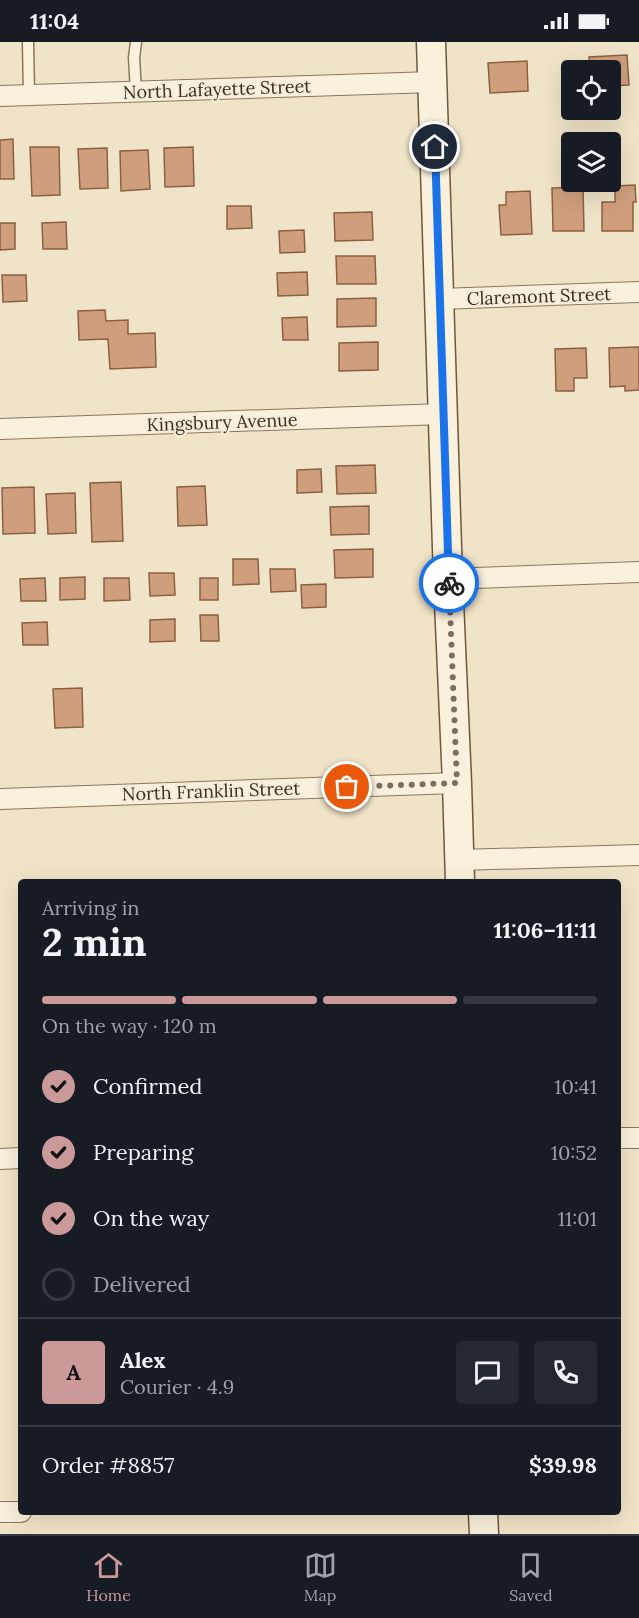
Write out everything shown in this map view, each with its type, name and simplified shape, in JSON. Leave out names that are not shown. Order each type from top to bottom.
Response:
[{"type":"main road","points":[[431,42],[460,871]]},
{"type":"main road","points":[[483,1515],[484,1534]]},
{"type":"street","name":"North Lafayette Street","points":[[0,96],[433,82]]},
{"type":"street","name":"Claremont Street","points":[[440,299],[639,292]]},
{"type":"street","name":"Kingsbury Avenue","points":[[0,429],[444,414]]},
{"type":"street","points":[[448,579],[639,572]]},
{"type":"street","name":"North Franklin Street","points":[[0,799],[457,783]]},
{"type":"street","points":[[460,871],[639,855]]},
{"type":"street","points":[[621,1138],[639,1138]]},
{"type":"street","points":[[0,1159],[18,1158]]},
{"type":"street","points":[[0,1512],[18,1512]]},
{"type":"lane","points":[[27,42],[29,95]]},
{"type":"lane","points":[[136,42],[134,58],[136,91]]},
{"type":"building","points":[[627,55],[629,85],[621,85],[621,60],[589,60],[589,57]]},
{"type":"building","points":[[527,61],[528,91],[490,93],[488,63]]},
{"type":"building","points":[[13,139],[14,179],[0,179],[0,140]]},
{"type":"building","points":[[30,147],[59,147],[60,195],[32,196]]},
{"type":"building","points":[[193,147],[194,186],[165,187],[164,148]]},
{"type":"building","points":[[107,148],[108,188],[80,189],[78,149]]},
{"type":"building","points":[[148,150],[150,189],[121,191],[120,151]]},
{"type":"building","points":[[635,185],[633,231],[602,231],[602,202],[615,202],[615,192],[621,192],[621,186]]},
{"type":"building","points":[[552,188],[561,188],[561,192],[583,192],[584,231],[553,231]]},
{"type":"building","points":[[530,191],[532,234],[501,235],[499,205],[506,205],[506,192]]},
{"type":"building","points":[[227,206],[251,206],[252,228],[227,229]]},
{"type":"building","points":[[372,212],[373,240],[335,241],[334,213]]},
{"type":"building","points":[[66,222],[67,249],[43,249],[42,223]]},
{"type":"building","points":[[0,223],[15,223],[15,249],[0,250]]},
{"type":"building","points":[[304,230],[305,252],[280,253],[279,231]]},
{"type":"building","points":[[336,256],[375,256],[376,284],[337,284]]},
{"type":"building","points":[[307,272],[308,295],[278,296],[277,273]]},
{"type":"building","points":[[2,275],[26,275],[27,301],[3,302]]},
{"type":"building","points":[[376,298],[376,326],[337,327],[337,299]]},
{"type":"building","points":[[105,310],[106,321],[128,320],[128,334],[155,333],[156,367],[110,369],[108,339],[79,340],[78,311]]},
{"type":"building","points":[[307,317],[308,340],[283,340],[282,318]]},
{"type":"building","points":[[378,342],[378,370],[339,371],[339,343]]},
{"type":"building","points":[[639,347],[639,390],[625,391],[625,386],[610,387],[609,348]]},
{"type":"building","points":[[586,348],[587,378],[574,378],[574,391],[556,391],[555,349]]},
{"type":"building","points":[[375,465],[376,493],[337,494],[336,466]]},
{"type":"building","points":[[321,469],[322,492],[297,493],[297,470]]},
{"type":"building","points":[[121,482],[123,541],[92,542],[90,483]]},
{"type":"building","points":[[205,486],[207,525],[178,526],[177,487]]},
{"type":"building","points":[[34,487],[35,533],[3,534],[2,488]]},
{"type":"building","points":[[75,493],[76,533],[48,534],[46,494]]},
{"type":"building","points":[[369,506],[369,534],[331,535],[330,507]]},
{"type":"building","points":[[373,549],[373,577],[335,578],[334,550]]},
{"type":"building","points":[[233,559],[258,559],[259,584],[233,585]]},
{"type":"building","points":[[270,569],[295,569],[296,591],[271,592]]},
{"type":"building","points":[[149,573],[174,573],[175,595],[150,596]]},
{"type":"building","points":[[85,577],[85,599],[60,600],[60,578]]},
{"type":"building","points":[[45,578],[46,601],[21,601],[20,579]]},
{"type":"building","points":[[104,578],[129,578],[130,600],[104,601]]},
{"type":"building","points":[[200,578],[218,578],[218,600],[200,600]]},
{"type":"building","points":[[326,584],[326,607],[302,608],[301,585]]},
{"type":"building","points":[[200,615],[218,615],[219,641],[201,641]]},
{"type":"building","points":[[175,619],[175,641],[150,642],[150,620]]},
{"type":"building","points":[[47,622],[48,645],[23,645],[22,623]]},
{"type":"building","points":[[82,688],[83,727],[55,728],[53,689]]},
{"type":"way so far","points":[[347,787],[457,783],[449,583]]},
{"type":"route","points":[[435,147],[449,583]]}]
